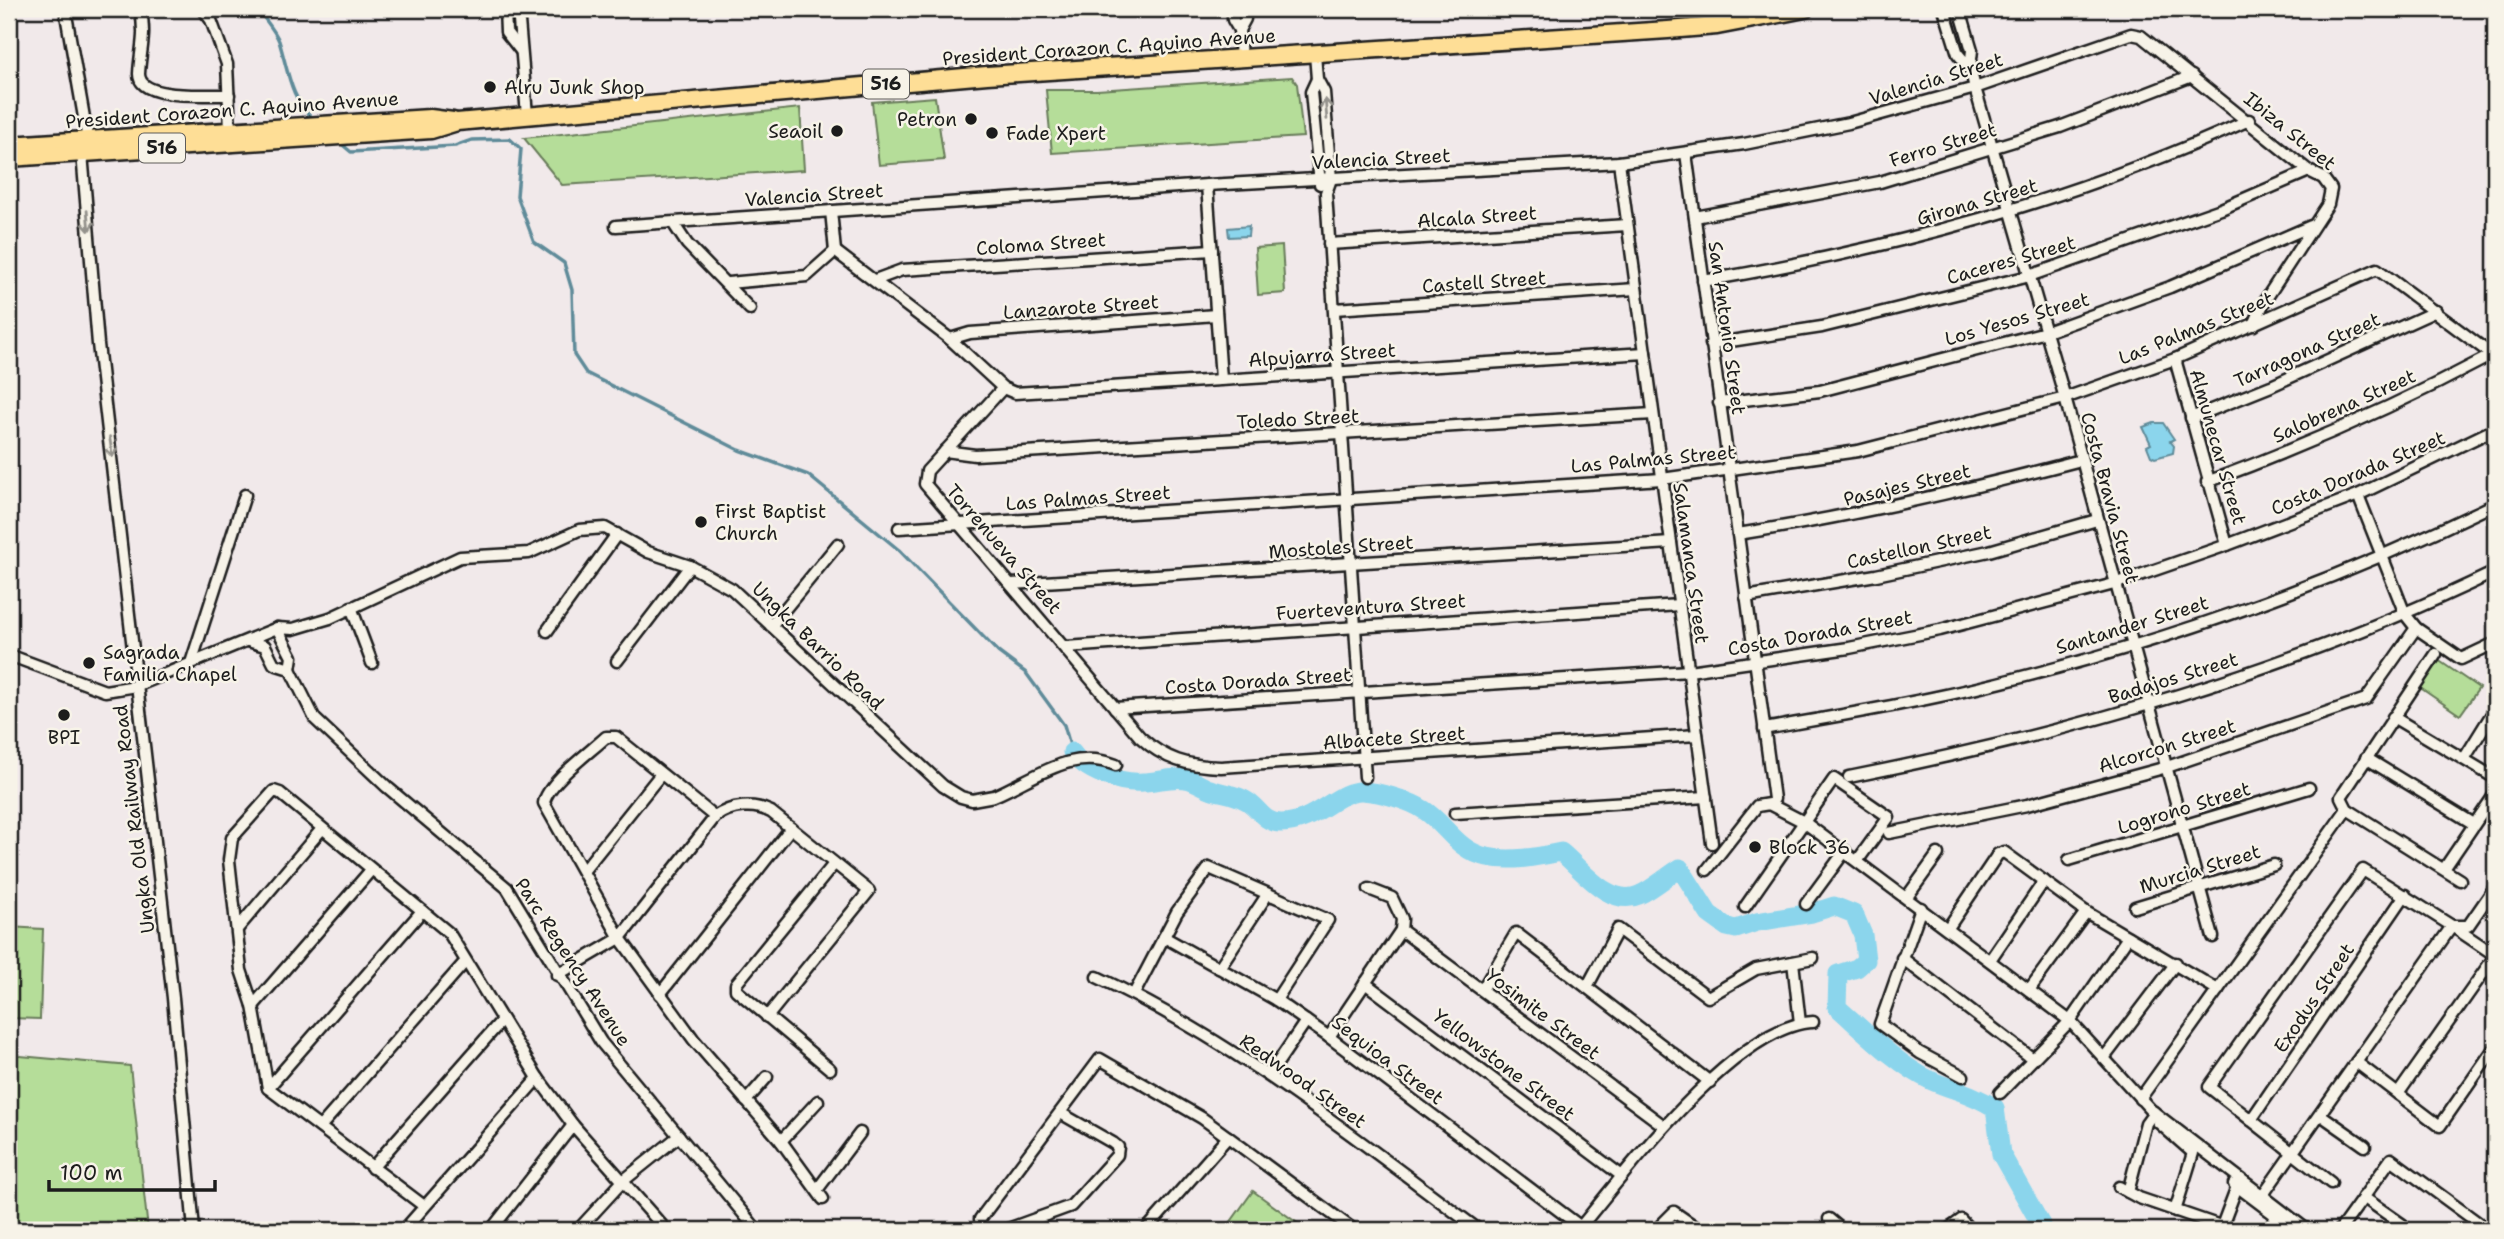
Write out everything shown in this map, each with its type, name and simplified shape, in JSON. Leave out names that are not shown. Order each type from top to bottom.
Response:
[{"type":"main road","name":"President Corazon C. Aquino Avenue","points":[[9,145],[85,146],[345,136],[457,121],[974,76],[1693,28],[1805,9]]},
{"type":"main road","name":"President Corazon C. Aquino Avenue","points":[[9,158],[85,146],[230,130],[330,124],[430,124]]},
{"type":"street","name":"Ungka Old Railway Road","points":[[65,9],[85,146],[101,372],[114,465],[136,686],[173,998],[194,1230]]},
{"type":"street","points":[[140,9],[145,28],[139,72],[142,84],[152,92],[229,95]]},
{"type":"street","points":[[203,9],[211,20],[227,64],[230,130]]},
{"type":"street","points":[[505,9],[506,32],[521,52]]},
{"type":"street","points":[[518,9],[527,115]]},
{"type":"street","points":[[1233,9],[1233,20],[1239,30],[1241,59]]},
{"type":"street","points":[[1239,30],[1245,19],[1244,9]]},
{"type":"street","name":"Costa Bravia Street","points":[[1944,9],[1958,54],[1970,68]]},
{"type":"street","name":"Costa Bravia Street","points":[[1959,9],[1972,50],[1970,68],[1975,88],[2065,398],[2213,937]]},
{"type":"street","name":"Ibiza Street","points":[[2131,34],[2141,36],[2309,170],[2323,178],[2332,192],[2264,302],[2254,325]]},
{"type":"street","name":"Valencia Street","points":[[616,226],[1207,185],[1619,162],[1686,153],[1849,123],[1975,88],[2131,34]]},
{"type":"street","points":[[1315,54],[1317,79],[1324,92],[1331,179],[1326,193],[1365,777]]},
{"type":"street","name":"Ferro Street","points":[[1695,217],[1880,182],[1994,149],[2192,76]]},
{"type":"street","points":[[1317,79],[1311,92],[1318,180],[1326,193]]},
{"type":"street","name":"Girona Street","points":[[1703,281],[1801,265],[2012,212],[2103,182],[2249,120]]},
{"type":"street","name":"San Antonio Street","points":[[1686,153],[1774,799]]},
{"type":"street","name":"Salamanca Street","points":[[1619,162],[1712,844]]},
{"type":"street","name":"Caceres Street","points":[[1711,344],[1822,327],[2029,276],[2221,209],[2309,170]]},
{"type":"street","points":[[1207,185],[1221,379]]},
{"type":"street","points":[[831,211],[835,251],[950,340],[1003,388]]},
{"type":"street","points":[[673,223],[687,244],[728,283],[750,309]]},
{"type":"street","name":"Alcala Street","points":[[1329,244],[1627,225]]},
{"type":"street","name":"Los Yesos Street","points":[[1719,403],[1820,391],[2046,332],[2181,282],[2311,225]]},
{"type":"street","name":"Coloma Street","points":[[875,280],[902,270],[1212,250]]},
{"type":"street","points":[[728,283],[807,276],[835,251]]},
{"type":"street","name":"Las Palmas Street","points":[[899,527],[1662,479],[1731,471],[1858,451],[2065,398],[2175,359],[2377,269],[2436,311]]},
{"type":"street","name":"Castell Street","points":[[1334,309],[1636,289]]},
{"type":"street","points":[[2436,311],[2494,356]]},
{"type":"street","name":"Tarragona Street","points":[[2190,418],[2271,386],[2436,311]]},
{"type":"street","name":"Lanzarote Street","points":[[950,340],[970,333],[1216,315]]},
{"type":"street","name":"Alpujarra Street","points":[[1003,388],[1020,393],[1645,353]]},
{"type":"street","name":"Salobrena Street","points":[[2207,482],[2284,454],[2494,356]]},
{"type":"street","name":"Almunecar Street","points":[[2175,359],[2207,482],[2227,545]]},
{"type":"street","name":"Torrenueva Street","points":[[1003,388],[928,471],[925,484],[1115,708]]},
{"type":"street","name":"Toledo Street","points":[[945,451],[975,455],[1653,414]]},
{"type":"street","name":"Costa Dorada Street","points":[[1115,708],[1689,671],[1755,663],[1940,630],[2114,584],[2227,545],[2358,495],[2495,429]]},
{"type":"street","name":"Pasajes Street","points":[[1738,534],[1844,517],[1919,501],[2081,460]]},
{"type":"street","points":[[191,663],[245,495]]},
{"type":"street","points":[[2358,495],[2405,614],[2416,628],[2461,659],[2495,643]]},
{"type":"street","name":"Santander Street","points":[[1764,729],[1998,683],[2132,646],[2247,608],[2382,555],[2495,504]]},
{"type":"street","name":"Castellon Street","points":[[1746,597],[1876,575],[1989,551],[2097,520]]},
{"type":"street","name":"Ungka Barrio Road","points":[[9,654],[105,691],[136,686],[277,628],[304,626],[460,557],[529,553],[579,530],[605,528],[648,552],[690,566],[732,589],[932,776],[961,797],[983,799],[995,796],[1069,760],[1083,757],[1116,765]]},
{"type":"street","points":[[547,631],[617,534]]},
{"type":"street","name":"Mostoles Street","points":[[1012,584],[1671,543]]},
{"type":"street","points":[[771,626],[838,544]]},
{"type":"street","points":[[617,661],[690,566]]},
{"type":"street","name":"Badajos Street","points":[[1849,778],[1987,750],[2149,705],[2285,661],[2405,614],[2495,572]]},
{"type":"street","name":"Fuerteventura Street","points":[[1066,647],[1355,625],[1679,605]]},
{"type":"street","points":[[351,607],[372,663]]},
{"type":"street","points":[[248,641],[265,646],[274,664],[290,669],[292,657],[277,628]]},
{"type":"street","name":"Alcorcon Street","points":[[1889,833],[2027,804],[2167,767],[2366,699],[2416,628]]},
{"type":"street","points":[[2436,654],[2341,795],[2347,809],[2460,880]]},
{"type":"street","name":"Parc Regency Avenue","points":[[290,669],[315,719],[387,787],[507,888],[557,975],[601,1042],[757,1230]]},
{"type":"street","name":"Albacete Street","points":[[1115,708],[1153,750],[1188,765],[1221,767],[1698,735]]},
{"type":"street","points":[[2464,759],[2495,709]]},
{"type":"street","points":[[2393,717],[2495,778]]},
{"type":"street","points":[[715,817],[616,737],[606,737],[551,789],[544,803],[620,937],[660,994],[781,1141],[820,1194],[860,1133]]},
{"type":"street","points":[[2366,758],[2474,824]]},
{"type":"street","points":[[584,870],[662,774]]},
{"type":"street","points":[[1745,907],[1834,779],[1888,814],[1889,821],[1858,860]]},
{"type":"street","name":"Logrono Street","points":[[2069,860],[2183,828],[2309,788]]},
{"type":"street","points":[[424,1206],[268,1088],[253,1006],[241,970],[229,860],[232,838],[274,792],[286,798],[321,830],[449,933],[538,1078],[573,1125],[666,1230]]},
{"type":"street","points":[[2444,869],[2495,794]]},
{"type":"street","points":[[1455,813],[1706,797]]},
{"type":"street","points":[[1707,870],[1757,806],[1769,804],[1804,822],[2070,1021],[2152,1112],[2167,1133],[2238,1183],[2262,1196],[2295,1230]]},
{"type":"street","points":[[557,975],[620,937],[715,817],[730,809],[759,807],[791,828],[869,891],[767,1017]]},
{"type":"street","points":[[2140,1099],[2347,809]]},
{"type":"street","points":[[660,994],[791,828]]},
{"type":"street","points":[[238,928],[321,830]]},
{"type":"street","points":[[1806,904],[1845,851]]},
{"type":"street","points":[[1948,928],[2001,852],[2086,912],[2218,990]]},
{"type":"street","points":[[1907,897],[1938,854]]},
{"type":"street","points":[[830,1069],[736,990],[738,978],[834,864]]},
{"type":"street","name":"Murcia Street","points":[[2135,907],[2200,890],[2274,865]]},
{"type":"street","points":[[1134,994],[1164,936],[1203,872],[1209,867],[1328,920],[1276,1000]]},
{"type":"street","points":[[253,1006],[371,870]]},
{"type":"street","points":[[2331,1183],[2209,1087],[2363,870],[2495,955],[2398,1094]]},
{"type":"street","points":[[1990,960],[2044,881]]},
{"type":"street","points":[[1329,1037],[1401,930],[1402,919],[1392,898],[1368,890]]},
{"type":"street","points":[[2452,926],[2468,926],[2493,894]]},
{"type":"street","points":[[1219,968],[1267,895]]},
{"type":"street","name":"Exodus Street","points":[[2251,1121],[2405,895]]},
{"type":"street","points":[[1921,908],[1902,958],[1882,1028],[1963,1076]]},
{"type":"street","points":[[268,1088],[422,911]]},
{"type":"street","points":[[2029,990],[2086,912]]},
{"type":"street","points":[[2262,1196],[2452,926]]},
{"type":"street","points":[[1587,987],[1618,929],[1708,997],[1756,969],[1813,958]]},
{"type":"street","name":"Yosimite Street","points":[[1401,930],[1664,1126]]},
{"type":"street","points":[[1482,990],[1516,933],[1710,1082]]},
{"type":"street","name":"Sequioa Street","points":[[1164,936],[1276,1000],[1329,1037],[1579,1228]]},
{"type":"street","points":[[2000,1093],[2070,1021],[2128,937]]},
{"type":"street","points":[[1902,958],[2033,1059]]},
{"type":"street","points":[[1793,961],[1800,1023]]},
{"type":"street","points":[[320,1126],[465,962]]},
{"type":"street","points":[[2104,1058],[2176,963]]},
{"type":"street","name":"Redwood Street","points":[[1097,977],[1134,994],[1270,1074],[1479,1230]]},
{"type":"street","name":"Yellowstone Street","points":[[1366,983],[1622,1176]]},
{"type":"street","points":[[372,1168],[502,1020]]},
{"type":"street","points":[[1270,1074],[1306,1021]]},
{"type":"street","points":[[1579,1228],[1664,1126],[1710,1082],[1764,1038],[1800,1023],[1813,1023]]},
{"type":"street","points":[[2356,1062],[2440,1125],[2495,1047]]},
{"type":"street","points":[[981,1230],[980,1219],[1062,1114],[1100,1059],[1202,1118],[1354,1230]]},
{"type":"street","points":[[746,1101],[767,1077]]},
{"type":"street","points":[[404,1230],[538,1078]]},
{"type":"street","points":[[781,1141],[818,1101]]},
{"type":"street","points":[[2152,1112],[2238,1183],[2278,1213],[2307,1230]]},
{"type":"street","points":[[2152,1112],[2124,1190],[2232,1230]]},
{"type":"street","points":[[1005,1230],[1071,1206],[1117,1154],[1118,1147],[1113,1143],[1062,1114]]},
{"type":"street","points":[[2321,1115],[2365,1146]]},
{"type":"street","points":[[491,1230],[573,1125]]},
{"type":"street","points":[[579,1230],[624,1181],[679,1136]]},
{"type":"street","points":[[1146,1230],[1228,1138]]},
{"type":"street","points":[[2175,1211],[2193,1153]]},
{"type":"street","points":[[2340,1230],[2391,1158],[2484,1227],[2484,1230]]},
{"type":"street","points":[[2222,1226],[2238,1183]]},
{"type":"street","points":[[2363,1198],[2404,1228]]},
{"type":"street","points":[[1656,1230],[1674,1212],[1700,1230]]},
{"type":"street","points":[[2268,1230],[2278,1213]]},
{"type":"street","points":[[1829,1219],[1842,1230]]},
{"type":"street","points":[[1947,1230],[1960,1220],[1970,1230]]},
{"type":"green space","points":[[1292,77],[1297,84],[1303,137],[1052,153],[1046,90],[1097,90]]},
{"type":"green space","points":[[935,97],[944,160],[879,165],[872,102]]},
{"type":"green space","points":[[800,108],[804,170],[562,185],[524,138]]},
{"type":"green space","points":[[1282,246],[1285,293],[1258,295],[1255,248]]},
{"type":"green space","points":[[2438,660],[2479,688],[2460,715],[2419,687]]},
{"type":"green space","points":[[9,927],[43,929],[40,1019],[9,1018]]},
{"type":"green space","points":[[9,1055],[130,1066],[148,1230],[9,1230]]},
{"type":"green space","points":[[1253,1191],[1307,1230],[1225,1230]]},
{"type":"water","points":[[1249,226],[1248,236],[1229,237],[1228,228]]},
{"type":"water","points":[[2163,423],[2174,439],[2170,441],[2174,446],[2173,453],[2155,458],[2151,456],[2147,446],[2151,444],[2143,427]]},
{"type":"waterway","points":[[258,9],[279,41],[300,103],[314,120]]},
{"type":"waterway","points":[[338,141],[351,152],[455,146],[472,140],[510,139],[521,149],[517,196],[534,242],[564,263],[572,290],[574,355],[586,373],[739,450],[808,475],[899,550],[998,652],[1026,673],[1064,725],[1072,752]]},
{"type":"waterway","points":[[1072,752],[1085,765],[1103,775],[1134,782],[1178,778],[1193,781],[1241,798],[1269,820],[1280,823],[1304,818],[1353,792],[1386,795],[1424,810],[1460,843],[1477,854],[1515,859],[1561,852],[1596,884],[1617,896],[1628,898],[1639,895],[1680,868],[1709,914],[1727,927],[1736,929],[1834,906],[1854,914],[1863,935],[1866,960],[1857,968],[1838,974],[1837,1007],[1882,1047],[1918,1074],[1978,1098],[1995,1108],[2001,1154],[2044,1230]]},
{"type":"place","name":"Alru Junk Shop","points":[[490,87]]},
{"type":"place","name":"Petron","points":[[971,119]]},
{"type":"place","name":"Seaoil","points":[[837,131]]},
{"type":"place","name":"Fade Xpert","points":[[992,133]]},
{"type":"place","name":"First Baptist Church","points":[[701,522]]},
{"type":"place","name":"Sagrada Familia Chapel","points":[[89,663]]},
{"type":"place","name":"BPI","points":[[64,715]]},
{"type":"place","name":"Block 36","points":[[1755,847]]}]
